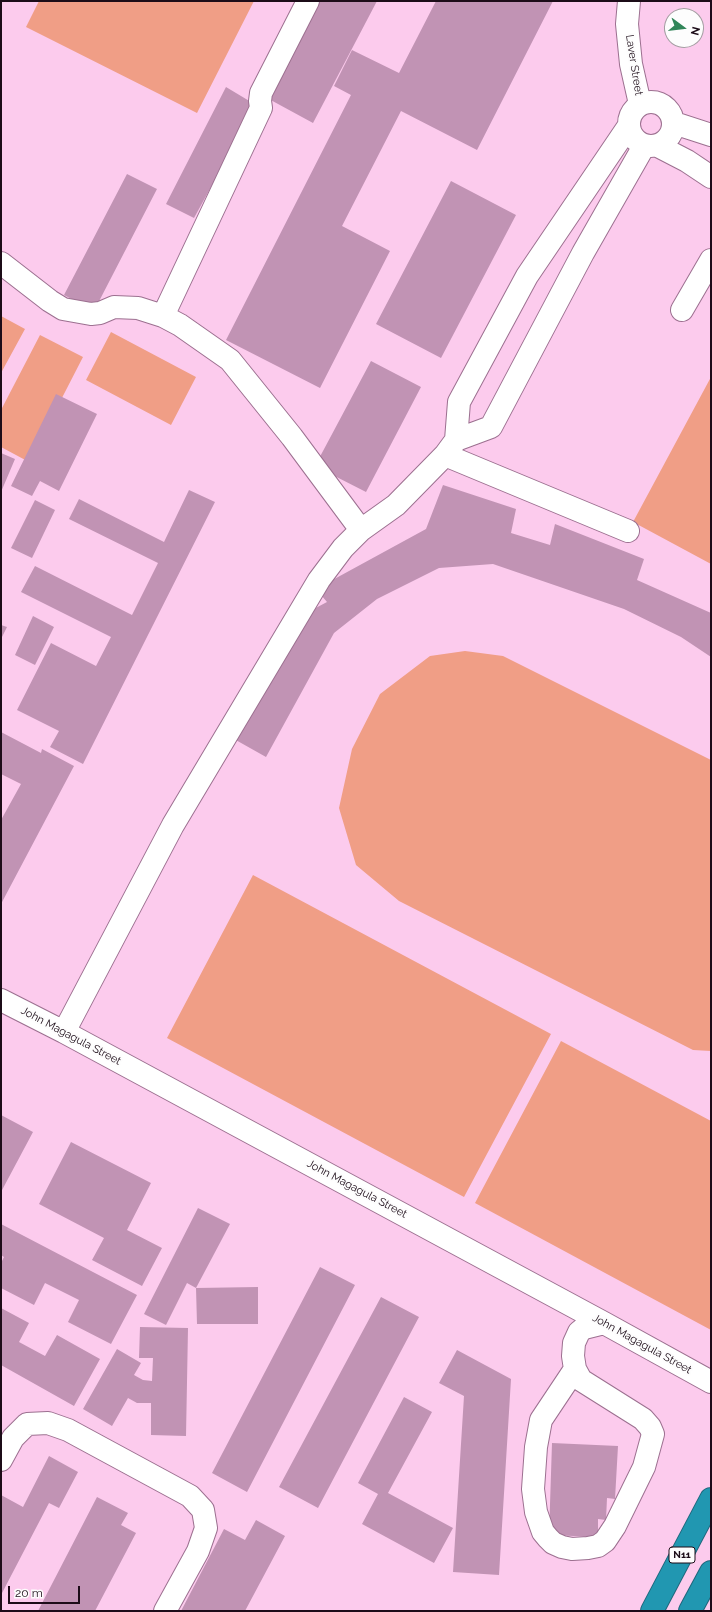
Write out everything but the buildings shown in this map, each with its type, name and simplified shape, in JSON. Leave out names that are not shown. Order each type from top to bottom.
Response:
[{"type":"highway","name":"N11","points":[[652,1611],[711,1499]]},
{"type":"highway","points":[[690,1611],[711,1572]]},
{"type":"street","points":[[162,316],[261,108],[261,93],[308,1]]},
{"type":"street","name":"Laver Street","points":[[629,1],[627,24],[631,64],[640,104]]},
{"type":"street","points":[[64,1032],[173,825],[319,580],[343,548],[361,530],[396,505],[450,447],[491,427],[582,253],[651,146],[668,139],[674,123],[671,114],[666,107],[658,103],[649,102],[640,104],[634,110],[628,127],[527,276],[459,402],[450,447]]},
{"type":"street","points":[[674,123],[711,135]]},
{"type":"street","points":[[628,127],[636,142],[651,146],[687,161],[711,177]]},
{"type":"street","points":[[682,310],[711,260]]},
{"type":"street","points":[[1,263],[63,309],[77,313],[90,314],[100,313],[114,307],[138,308],[162,316],[180,325],[230,360],[292,437],[361,530]]},
{"type":"street","points":[[450,447],[628,530]]},
{"type":"street","name":"John Magagula Street","points":[[1,1000],[64,1032],[711,1382]]},
{"type":"street","points":[[575,1369],[541,1420],[535,1453],[533,1489],[536,1512],[541,1528],[548,1538],[553,1543],[562,1547],[588,1548],[598,1546],[605,1541],[615,1526],[644,1467],[653,1434],[650,1427],[643,1419],[581,1380],[575,1369],[573,1356],[574,1343],[579,1332],[584,1328],[604,1323]]},
{"type":"street","points":[[1,1460],[13,1438],[27,1424],[48,1423],[68,1430],[190,1496],[203,1510],[206,1528],[198,1551],[165,1611]]},
{"type":"shaded area","points":[[39,1],[254,1],[197,113],[26,27]]},
{"type":"shaded area","points":[[1,316],[25,329],[1,373]]},
{"type":"shaded area","points":[[111,332],[196,377],[171,425],[86,380]]},
{"type":"shaded area","points":[[40,335],[83,357],[29,462],[1,447],[1,410]]},
{"type":"shaded area","points":[[711,377],[711,564],[633,522]]},
{"type":"shaded area","points":[[465,651],[503,656],[711,760],[711,1051],[693,1050],[399,901],[356,865],[339,808],[352,749],[380,694],[430,656]]},
{"type":"shaded area","points":[[253,875],[551,1034],[464,1197],[167,1038]]},
{"type":"shaded area","points":[[561,1041],[711,1121],[711,1330],[475,1203]]}]
